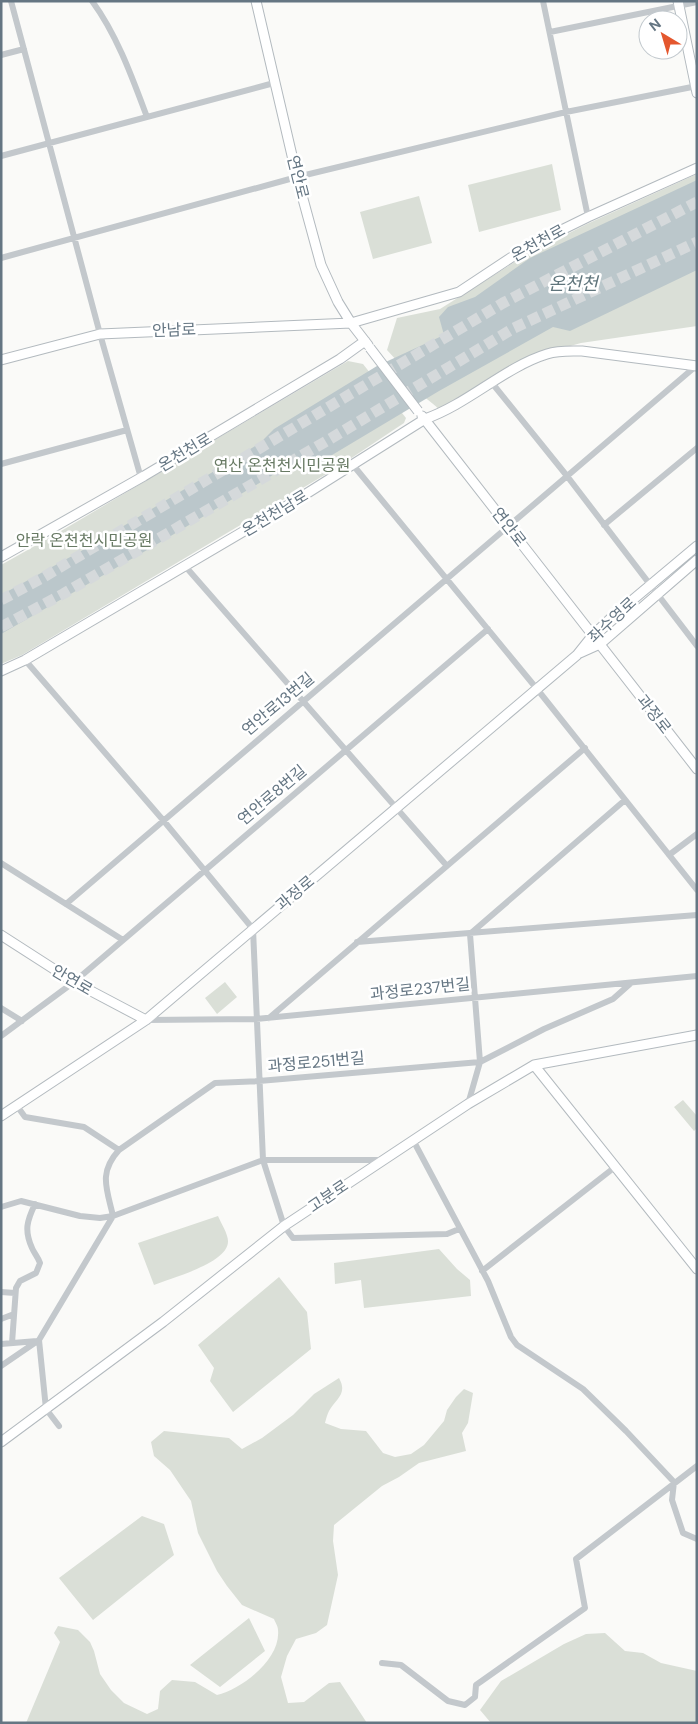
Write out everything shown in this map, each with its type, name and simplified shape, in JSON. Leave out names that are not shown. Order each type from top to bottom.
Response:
[{"type":"main road","name":"연안로","points":[[256,1],[274,82],[317,253],[332,293],[351,323],[418,411],[593,634]]},
{"type":"main road","points":[[679,4],[696,88]]},
{"type":"main road","name":"온천천로","points":[[351,323],[459,292],[527,247],[697,168]]},
{"type":"main road","name":"안남로","points":[[1,360],[100,334],[351,323]]},
{"type":"main road","name":"온천천로","points":[[1,557],[141,478],[367,344]]},
{"type":"main road","name":"온천천남로","points":[[1,671],[25,660],[185,566],[353,465],[425,419],[442,413],[520,366],[547,354],[564,351],[582,351],[696,366]]},
{"type":"main road","name":"좌수영로","points":[[577,654],[593,634],[697,546]]},
{"type":"main road","name":"좌수영로","points":[[577,654],[600,644],[697,560]]},
{"type":"main road","name":"과정로","points":[[593,634],[697,769]]},
{"type":"main road","name":"과정로","points":[[1,1116],[146,1020],[577,654]]},
{"type":"main road","name":"안연로","points":[[1,936],[74,982],[146,1020]]},
{"type":"main road","name":"고분로","points":[[1,1442],[163,1322],[284,1226],[468,1104],[534,1065],[697,1035]]},
{"type":"main road","points":[[534,1065],[697,1269]]},
{"type":"street","points":[[11,1],[100,334],[141,478]]},
{"type":"street","points":[[92,1],[105,18],[148,116]]},
{"type":"street","points":[[544,1],[588,217]]},
{"type":"street","points":[[550,32],[679,4],[697,2]]},
{"type":"street","points":[[1,54],[24,49]]},
{"type":"street","points":[[1,156],[274,82]]},
{"type":"street","points":[[1,258],[298,177],[566,112],[696,88]]},
{"type":"street","name":"연안로13번길","points":[[66,904],[696,366]]},
{"type":"street","points":[[492,383],[567,476],[697,646]]},
{"type":"street","points":[[1,464],[127,430]]},
{"type":"street","points":[[604,525],[697,448]]},
{"type":"street","points":[[353,465],[585,748],[697,890]]},
{"type":"street","points":[[185,566],[447,866]]},
{"type":"street","name":"연안로8번길","points":[[1,1036],[74,982],[488,629]]},
{"type":"street","points":[[25,660],[163,820],[253,929],[262,1160],[284,1226],[293,1238],[447,1234],[459,1229]]},
{"type":"street","points":[[269,1018],[585,748]]},
{"type":"street","points":[[470,934],[625,800]]},
{"type":"street","points":[[669,855],[697,834]]},
{"type":"street","points":[[1,863],[123,940]]},
{"type":"street","points":[[358,942],[697,915]]},
{"type":"street","points":[[468,1104],[480,1062],[470,934]]},
{"type":"street","name":"과정로237번길","points":[[146,1020],[269,1018],[697,976]]},
{"type":"street","name":"과정로251번길","points":[[119,1150],[215,1083],[480,1062],[544,1029],[613,999],[631,983]]},
{"type":"street","points":[[1,1008],[22,1021]]},
{"type":"street","points":[[1,1366],[39,1340],[113,1216],[105,1179],[113,1157],[119,1150],[84,1127],[25,1117],[17,1106]]},
{"type":"street","points":[[413,1140],[482,1271],[511,1337],[517,1345],[583,1389],[674,1482],[672,1500],[683,1533],[697,1539]]},
{"type":"street","points":[[1,1207],[21,1201],[80,1216],[100,1218],[113,1216],[262,1160],[382,1160]]},
{"type":"street","points":[[482,1271],[615,1167]]},
{"type":"street","points":[[12,1343],[15,1293],[20,1281],[36,1273],[40,1262],[32,1250],[26,1222],[34,1204]]},
{"type":"street","points":[[1,1292],[15,1293]]},
{"type":"street","points":[[1,1319],[14,1314]]},
{"type":"street","points":[[1,1344],[39,1340]]},
{"type":"street","points":[[39,1340],[46,1409],[59,1426]]},
{"type":"street","points":[[382,1663],[401,1666],[448,1701],[465,1705],[475,1697],[476,1685],[586,1608],[576,1559],[697,1466]]},
{"type":"green space","points":[[552,164],[561,210],[479,232],[468,185]]},
{"type":"green space","points":[[697,174],[697,192],[449,338],[398,362],[387,350],[397,318],[440,309],[526,255],[587,224]]},
{"type":"green space","points":[[419,196],[432,243],[373,259],[360,212]]},
{"type":"green space","points":[[697,250],[697,326],[581,343],[563,348],[440,411],[423,395]]},
{"type":"green space","points":[[348,361],[363,364],[406,418],[404,423],[338,467],[22,655],[1,664],[1,565]]},
{"type":"green space","points":[[225,982],[237,997],[217,1014],[205,998]]},
{"type":"green space","points":[[683,1100],[697,1116],[697,1128],[694,1131],[674,1107]]},
{"type":"green space","points":[[218,1216],[228,1238],[226,1249],[210,1263],[198,1269],[154,1285],[138,1243]]},
{"type":"green space","points":[[439,1249],[470,1280],[471,1296],[364,1308],[361,1280],[335,1284],[334,1263]]},
{"type":"green space","points":[[279,1277],[307,1312],[311,1349],[233,1412],[210,1381],[214,1368],[198,1345]]},
{"type":"green space","points":[[339,1378],[342,1392],[329,1411],[325,1423],[341,1429],[366,1431],[383,1453],[395,1457],[411,1454],[424,1445],[444,1421],[447,1410],[456,1397],[464,1389],[473,1393],[468,1423],[462,1433],[466,1451],[419,1463],[382,1486],[334,1525],[333,1541],[338,1575],[327,1625],[316,1633],[296,1639],[287,1656],[281,1677],[288,1703],[304,1702],[329,1683],[340,1682],[367,1723],[26,1723],[60,1642],[54,1633],[58,1626],[78,1630],[90,1642],[100,1674],[111,1690],[124,1703],[147,1714],[158,1709],[160,1691],[172,1680],[195,1682],[217,1695],[238,1686],[267,1662],[277,1641],[278,1629],[274,1619],[242,1605],[227,1586],[217,1571],[198,1533],[191,1501],[170,1470],[154,1456],[151,1442],[164,1431],[229,1438],[242,1449],[262,1438],[293,1415],[314,1394]]},
{"type":"green space","points":[[142,1516],[164,1524],[174,1555],[93,1620],[59,1578]]},
{"type":"green space","points":[[249,1618],[265,1651],[220,1687],[190,1665]]},
{"type":"green space","points":[[605,1633],[625,1651],[643,1653],[661,1663],[697,1671],[697,1723],[491,1723],[480,1710],[501,1681],[564,1644],[586,1634]]},
{"type":"water","name":"온천천","points":[[697,180],[697,270],[570,331],[553,327],[439,391],[312,467],[276,473],[1,634],[1,595],[92,545],[198,481],[260,443],[274,429],[377,366],[444,335],[439,317],[448,307],[475,297],[530,258]]},
{"type":"tunnel","points":[[1,600],[42,578],[503,303],[697,202]]},
{"type":"tunnel","points":[[1,627],[63,594],[325,442],[514,328],[697,242]]},
{"type":"park label","name":"연산 온천천시민공원","points":[[282,465]]},
{"type":"park label","name":"안락 온천천시민공원","points":[[84,540]]}]
